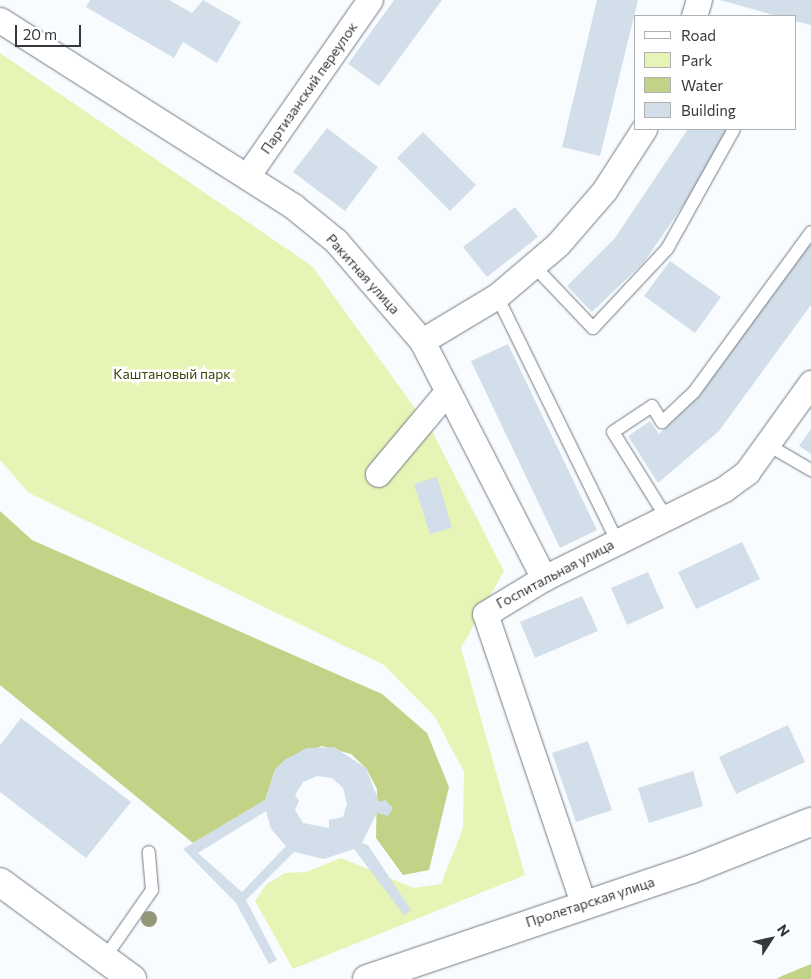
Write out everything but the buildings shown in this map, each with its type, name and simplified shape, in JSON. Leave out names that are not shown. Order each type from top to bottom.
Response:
[{"type":"main road","name":"Пролетарская улица","points":[[369,979],[583,903],[692,869],[811,822]]},
{"type":"main road","points":[[0,882],[112,968],[132,979]]},
{"type":"main road","points":[[112,968],[148,979]]},
{"type":"street","name":"Партизанский переулок","points":[[247,176],[370,0]]},
{"type":"street","points":[[694,15],[699,0]]},
{"type":"street","name":"Ракитная улица","points":[[0,20],[247,176],[336,240],[422,341],[446,393],[544,578]]},
{"type":"street","points":[[422,341],[497,296],[533,265],[604,191],[643,130]]},
{"type":"street","name":"Госпитальная улица","points":[[583,903],[485,614],[544,578],[724,488],[746,472],[768,445],[811,383]]},
{"type":"street","points":[[378,474],[446,393]]},
{"type":"lane","points":[[533,265],[593,328],[667,249],[733,130]]},
{"type":"lane","points":[[666,517],[613,432],[652,406],[662,422],[694,392],[811,232]]},
{"type":"lane","points":[[497,296],[617,541]]},
{"type":"lane","points":[[768,445],[811,470]]},
{"type":"lane","points":[[112,968],[152,890],[150,852]]},
{"type":"green space","name":"Каштановый парк","points":[[0,53],[312,266],[433,433],[504,571],[461,648],[525,875],[293,969],[255,901],[266,885],[285,873],[306,872],[341,858],[414,888],[441,884],[463,828],[464,772],[435,717],[384,665],[29,493],[0,460]]},
{"type":"water","points":[[0,511],[32,540],[382,694],[427,733],[449,787],[429,870],[403,875],[376,838],[377,789],[366,768],[351,754],[322,746],[286,759],[275,770],[265,800],[193,843],[0,685]]},
{"type":"water","points":[[811,964],[811,979],[776,979],[782,976]]}]
